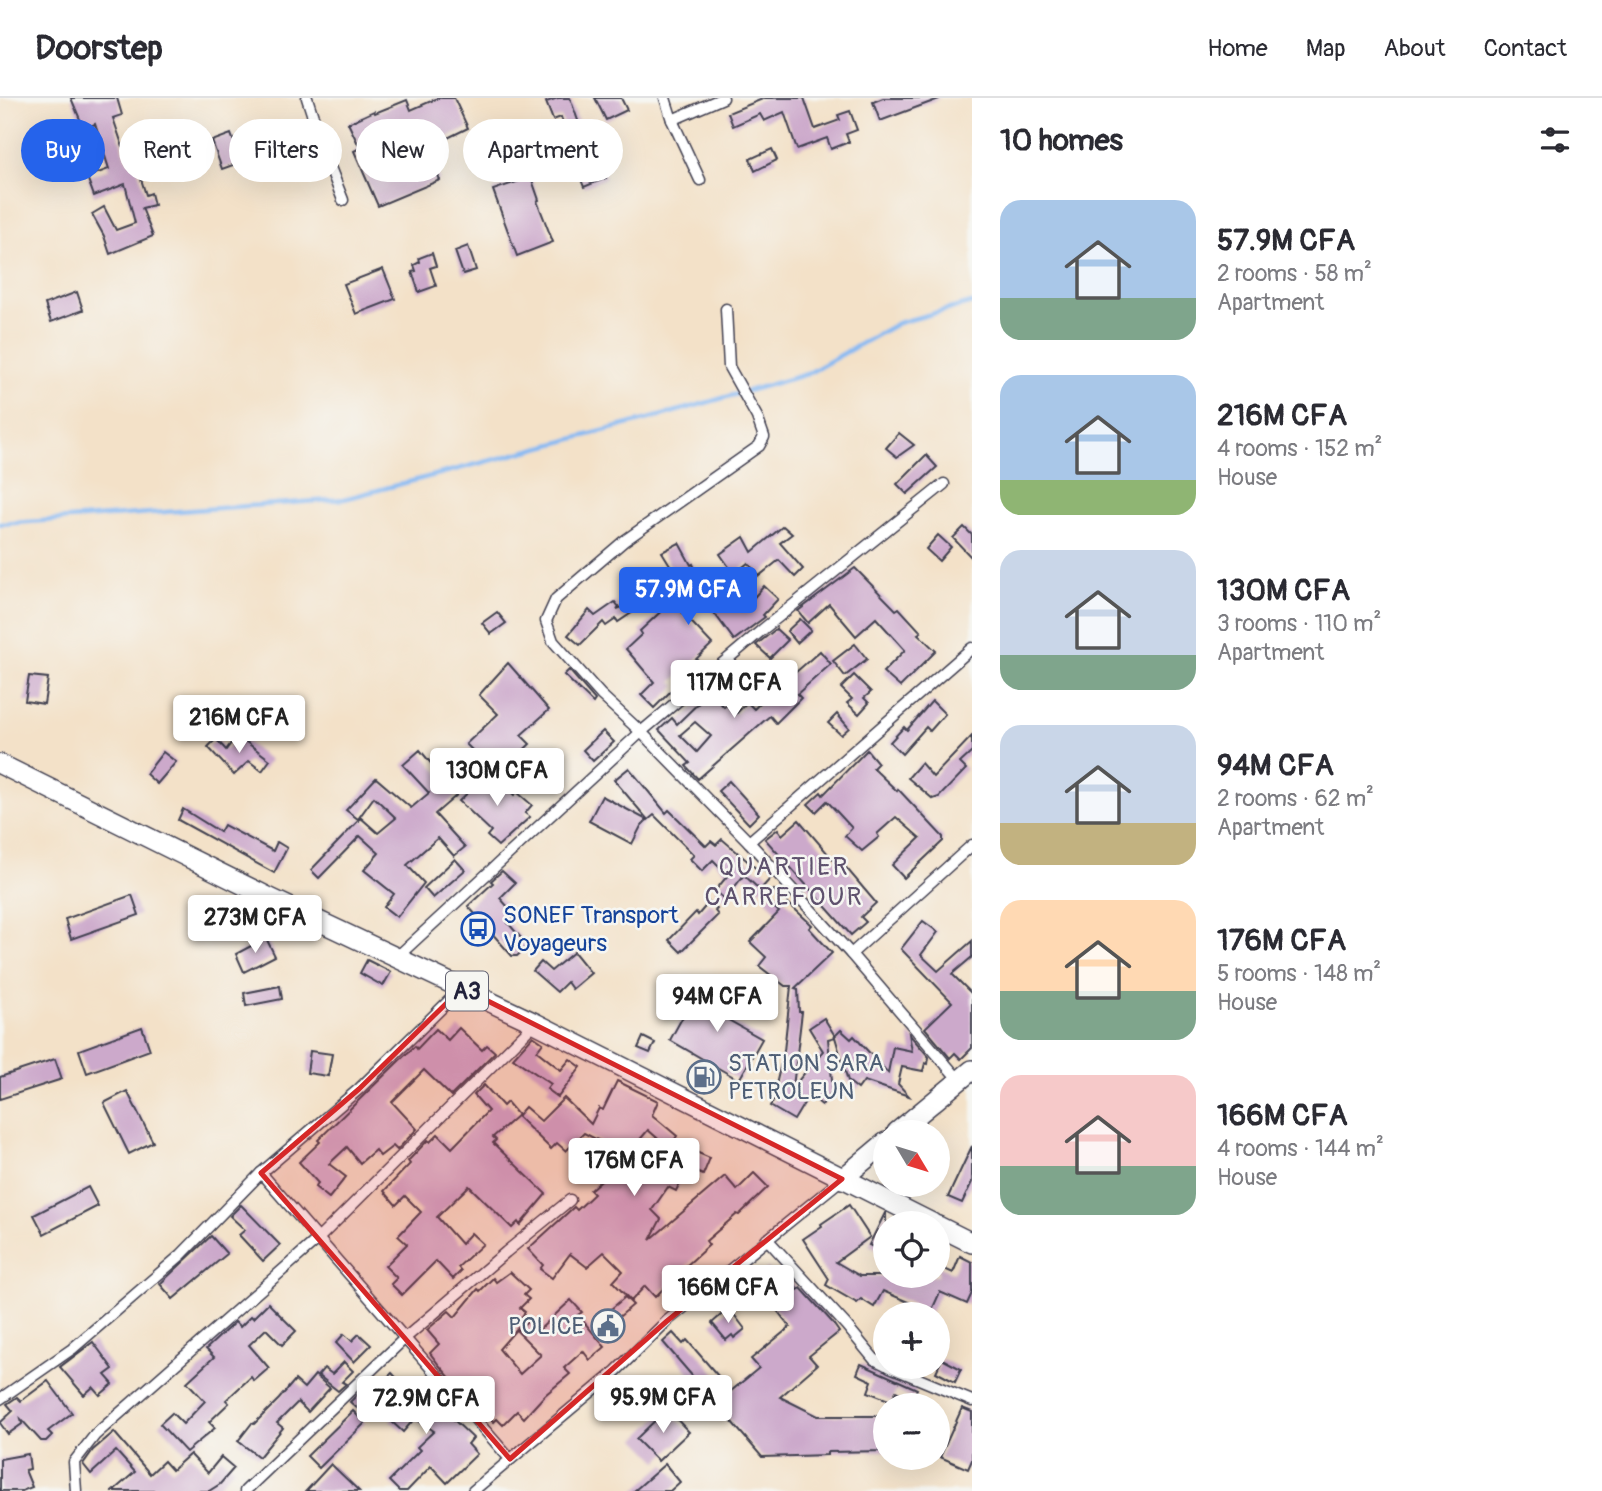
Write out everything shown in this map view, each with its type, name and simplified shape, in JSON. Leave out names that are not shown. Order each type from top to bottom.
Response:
[{"type":"highway","name":"A3","points":[[0,764],[224,875],[535,1023],[907,1211]]},
{"type":"highway","points":[[911,1120],[965,1075]]},
{"type":"highway","points":[[842,1179],[873,1153]]},
{"type":"highway","points":[[950,1232],[972,1243]]},
{"type":"street","points":[[307,98],[343,200]]},
{"type":"street","points":[[665,98],[672,120],[700,180]]},
{"type":"street","points":[[672,120],[723,98]]},
{"type":"street","points":[[726,309],[729,367],[757,417],[764,437],[759,446],[624,541],[556,599],[546,621],[553,641],[601,695],[749,842],[965,1075]]},
{"type":"street","points":[[397,957],[641,732],[762,630],[944,484]]},
{"type":"street","points":[[749,842],[972,648]]},
{"type":"street","points":[[851,954],[972,845]]},
{"type":"street","points":[[0,1399],[72,1349],[181,1255],[261,1173],[359,1089],[462,988]]},
{"type":"street","points":[[76,1491],[74,1462],[95,1435],[318,1239],[535,1023]]},
{"type":"street","points":[[261,1173],[510,1459]]},
{"type":"street","points":[[473,1491],[616,1371],[667,1321],[842,1179]]},
{"type":"street","points":[[245,1491],[404,1339],[570,1200]]},
{"type":"street","points":[[768,1239],[873,1358]]},
{"type":"street","points":[[919,1379],[972,1401]]},
{"type":"highlighted area","points":[[462,988],[842,1179],[667,1321],[510,1459],[261,1173],[359,1089]]},
{"type":"building","points":[[71,98],[117,98],[122,115],[113,118],[119,136],[119,182],[142,182],[146,195],[151,193],[154,205],[142,208],[153,236],[110,254],[92,214],[104,207],[116,230],[135,223],[125,184],[94,196],[89,182],[105,182],[105,170],[109,169],[105,156],[105,119],[80,119]]},
{"type":"building","points":[[438,98],[454,98],[464,119],[463,130],[449,137],[449,119],[357,119],[407,100],[411,110]]},
{"type":"building","points":[[570,98],[577,119],[553,119],[546,102]]},
{"type":"building","points":[[595,98],[621,98],[627,110],[606,119]]},
{"type":"building","points":[[765,98],[804,98],[815,129],[840,120],[838,115],[850,111],[857,130],[846,134],[849,142],[831,149],[827,138],[797,149],[784,112],[764,121],[760,114],[733,126],[728,113]]},
{"type":"building","points":[[883,98],[939,99],[880,121],[873,102]]},
{"type":"building","points":[[356,119],[356,140],[348,123]]},
{"type":"building","points":[[229,135],[229,166],[222,169],[215,149],[215,140]]},
{"type":"building","points":[[772,149],[777,160],[755,171],[750,159]]},
{"type":"building","points":[[368,182],[435,182],[378,206]]},
{"type":"building","points":[[516,182],[533,182],[553,242],[517,256],[493,190]]},
{"type":"building","points":[[582,182],[596,182],[584,187]]},
{"type":"building","points":[[468,246],[476,270],[463,274],[455,251]]},
{"type":"building","points":[[432,253],[436,266],[430,268],[436,286],[419,292],[412,272],[416,271],[414,265],[420,262],[419,258]]},
{"type":"building","points":[[383,269],[395,299],[356,314],[344,284]]},
{"type":"building","points":[[77,292],[83,310],[51,322],[45,304]]},
{"type":"building","points":[[899,433],[914,445],[897,457],[886,448]]},
{"type":"building","points":[[926,455],[937,467],[907,494],[897,484]]},
{"type":"building","points":[[783,526],[792,534],[780,543],[803,569],[795,577],[779,560],[759,576],[748,563],[734,574],[720,554],[744,537],[752,552]]},
{"type":"building","points":[[964,527],[972,535],[972,558],[953,538]]},
{"type":"building","points":[[938,535],[951,547],[939,561],[926,549]]},
{"type":"building","points":[[679,543],[691,565],[693,564],[702,586],[713,579],[741,612],[764,586],[778,599],[763,615],[765,617],[734,640],[701,595],[679,609],[712,644],[672,682],[676,686],[654,708],[641,695],[654,682],[626,649],[642,634],[640,631],[685,589],[662,552]]},
{"type":"building","points":[[855,568],[896,610],[899,608],[921,632],[918,634],[936,651],[900,687],[883,672],[905,650],[876,618],[856,636],[829,604],[808,623],[798,611]]},
{"type":"building","points":[[646,598],[648,602],[618,622],[616,619],[606,626],[603,622],[580,645],[568,635],[589,610],[595,616],[615,602],[619,607],[617,609]]},
{"type":"building","points":[[497,612],[506,623],[491,634],[482,623]]},
{"type":"building","points":[[800,619],[811,630],[797,643],[787,631]]},
{"type":"building","points":[[776,629],[788,640],[770,658],[756,645]]},
{"type":"building","points":[[855,644],[867,659],[845,676],[833,661]]},
{"type":"building","points":[[820,651],[831,664],[797,694],[801,698],[776,723],[770,716],[698,779],[686,766],[690,763],[659,730],[672,718],[677,724],[710,692],[724,707],[728,704],[736,714],[747,702],[754,709],[793,671],[795,673]],"holes":[[[695,722],[711,736],[697,752],[680,735]]]},
{"type":"building","points":[[508,663],[549,710],[521,735],[530,744],[497,775],[466,744],[498,714],[479,695]]},
{"type":"building","points":[[569,670],[595,700],[593,703],[564,675]]},
{"type":"building","points":[[854,675],[871,692],[864,698],[869,703],[859,714],[847,703],[852,699],[841,688]]},
{"type":"building","points":[[29,676],[48,678],[44,704],[25,701]]},
{"type":"building","points":[[932,701],[945,714],[930,731],[926,727],[902,754],[890,742],[904,727],[907,730]]},
{"type":"building","points":[[837,714],[849,728],[841,735],[828,723]]},
{"type":"building","points":[[603,731],[614,742],[593,761],[583,750]]},
{"type":"building","points":[[237,735],[270,760],[262,771],[249,761],[234,775],[208,747],[216,739],[226,750]]},
{"type":"building","points":[[972,736],[972,752],[960,763],[966,769],[939,797],[933,799],[908,778],[921,763],[933,777]]},
{"type":"building","points":[[420,750],[457,795],[435,814],[465,847],[454,856],[438,838],[407,865],[424,883],[397,917],[384,907],[394,894],[364,870],[379,853],[360,836],[319,878],[311,870],[361,818],[378,833],[396,818],[374,797],[358,819],[346,810],[376,778],[411,808],[429,793],[403,765]]},
{"type":"building","points":[[867,750],[878,763],[873,768],[897,791],[898,789],[943,837],[943,841],[904,878],[892,865],[920,838],[896,817],[877,834],[879,837],[862,851],[845,836],[852,828],[827,801],[816,812],[808,804],[821,792],[823,795]]},
{"type":"building","points":[[163,752],[176,762],[157,784],[146,774]]},
{"type":"building","points":[[547,763],[561,777],[551,787],[537,774]]},
{"type":"building","points":[[629,768],[666,813],[669,810],[706,846],[711,841],[716,845],[722,839],[759,871],[762,868],[771,878],[760,890],[744,875],[725,899],[715,891],[728,875],[713,860],[702,871],[690,859],[694,855],[654,815],[648,820],[614,780]]},
{"type":"building","points":[[491,771],[514,795],[517,792],[532,805],[525,813],[530,817],[498,846],[487,836],[491,831],[459,801]]},
{"type":"building","points":[[729,781],[759,814],[749,824],[718,791]]},
{"type":"building","points":[[602,796],[647,820],[632,844],[589,821]]},
{"type":"building","points":[[183,809],[220,832],[224,825],[273,851],[277,842],[287,848],[274,873],[178,820]]},
{"type":"building","points":[[799,820],[834,861],[838,858],[876,903],[861,917],[866,922],[851,935],[765,839],[778,829],[782,835]]},
{"type":"building","points":[[455,859],[465,870],[433,898],[424,888]]},
{"type":"building","points":[[502,871],[515,883],[500,898],[516,916],[508,923],[528,946],[517,956],[512,956],[468,906]]},
{"type":"building","points":[[774,890],[812,925],[809,928],[832,953],[795,988],[798,989],[799,1012],[802,1012],[793,1087],[823,1051],[809,1028],[824,1018],[835,1036],[841,1030],[851,1039],[854,1036],[888,1073],[893,1047],[912,1051],[909,1034],[929,1057],[923,1071],[902,1067],[898,1084],[909,1096],[864,1081],[858,1089],[848,1081],[835,1037],[828,1039],[833,1090],[822,1105],[809,1095],[794,1120],[770,1106],[777,1095],[774,1093],[784,1051],[791,986],[785,986],[759,966],[766,957],[750,942],[779,912],[766,900]]},
{"type":"building","points":[[132,895],[139,915],[71,939],[65,919]]},
{"type":"building","points":[[709,902],[717,909],[715,911],[718,915],[681,952],[669,940]]},
{"type":"building","points":[[923,921],[938,932],[921,955],[938,971],[972,941],[972,957],[952,974],[972,994],[972,1048],[961,1059],[955,1053],[950,1058],[925,1028],[952,1002],[901,949]]},
{"type":"building","points":[[266,938],[275,956],[244,972],[236,954]]},
{"type":"building","points":[[574,952],[591,973],[572,989],[567,982],[557,992],[533,971],[541,962],[551,971]]},
{"type":"building","points":[[367,960],[391,972],[383,986],[360,973]]},
{"type":"building","points":[[716,982],[737,996],[723,1017],[762,1039],[739,1080],[670,1040],[687,1009],[696,1014]]},
{"type":"building","points":[[280,986],[282,999],[246,1006],[244,993]]},
{"type":"building","points":[[142,1027],[150,1050],[87,1073],[79,1050]]},
{"type":"building","points":[[459,1028],[482,1050],[487,1045],[495,1052],[451,1096],[424,1070],[392,1102],[417,1129],[397,1150],[393,1146],[380,1156],[375,1150],[360,1163],[347,1147],[329,1164],[346,1177],[329,1198],[315,1187],[318,1183],[299,1162],[320,1142],[318,1140],[436,1029],[448,1040]]},
{"type":"building","points":[[533,1036],[543,1043],[537,1051],[561,1070],[570,1059],[581,1067],[558,1097],[547,1089],[551,1084],[513,1058]]},
{"type":"building","points":[[643,1037],[655,1043],[650,1053],[638,1048]]},
{"type":"building","points":[[310,1051],[332,1054],[328,1076],[307,1073]]},
{"type":"building","points":[[55,1059],[62,1079],[0,1099],[0,1077]]},
{"type":"building","points":[[617,1081],[658,1101],[652,1115],[677,1136],[673,1142],[710,1158],[703,1175],[687,1168],[676,1191],[668,1187],[652,1210],[661,1219],[650,1240],[725,1176],[737,1190],[754,1173],[768,1187],[706,1241],[709,1245],[686,1266],[688,1268],[681,1276],[683,1278],[672,1292],[665,1287],[655,1297],[645,1286],[631,1301],[613,1282],[623,1271],[604,1252],[587,1267],[570,1254],[552,1278],[540,1269],[543,1265],[528,1249],[574,1207],[577,1210],[594,1194],[590,1190],[635,1150],[652,1164],[663,1143],[648,1130],[627,1155],[584,1133],[566,1151],[557,1143],[551,1149],[517,1116],[525,1107],[541,1121],[564,1098],[591,1124],[599,1108],[603,1110]]},
{"type":"building","points":[[484,1085],[503,1106],[507,1102],[518,1115],[493,1137],[496,1140],[493,1143],[546,1194],[520,1225],[518,1222],[512,1228],[469,1186],[437,1217],[461,1244],[471,1233],[483,1244],[458,1267],[461,1271],[453,1279],[436,1261],[402,1295],[391,1284],[397,1278],[385,1266],[407,1244],[398,1236],[421,1212],[405,1196],[396,1205],[384,1191],[428,1140],[430,1142],[438,1134],[452,1148],[488,1111],[474,1095]]},
{"type":"building","points":[[127,1091],[153,1142],[129,1154],[104,1103]]},
{"type":"building","points":[[972,1146],[972,1182],[962,1203],[948,1197]]},
{"type":"building","points":[[88,1187],[98,1206],[44,1234],[34,1215]]},
{"type":"building","points":[[241,1205],[280,1245],[263,1261],[239,1235],[245,1230],[230,1216]]},
{"type":"building","points":[[849,1205],[870,1237],[836,1262],[860,1276],[873,1276],[873,1288],[950,1288],[950,1272],[953,1273],[960,1256],[972,1262],[972,1293],[967,1304],[940,1292],[936,1302],[908,1302],[883,1291],[877,1302],[873,1302],[873,1306],[861,1299],[857,1303],[826,1285],[829,1279],[803,1239],[822,1226],[821,1224]]},
{"type":"building","points":[[211,1236],[227,1254],[173,1299],[160,1284]]},
{"type":"building","points":[[768,1268],[783,1286],[790,1280],[798,1290],[801,1288],[839,1332],[809,1356],[817,1365],[780,1397],[818,1416],[873,1416],[873,1451],[762,1457],[663,1342],[673,1333],[683,1344],[687,1340],[731,1391],[759,1368],[751,1359],[790,1327],[761,1290],[754,1295],[744,1282],[760,1270],[762,1273]]},
{"type":"building","points":[[510,1272],[529,1290],[524,1295],[529,1299],[520,1308],[525,1312],[517,1323],[520,1325],[499,1349],[520,1374],[541,1355],[517,1331],[531,1319],[540,1329],[571,1300],[582,1312],[578,1315],[605,1347],[590,1360],[583,1351],[564,1368],[570,1374],[545,1395],[524,1418],[517,1411],[503,1425],[497,1419],[494,1422],[485,1413],[482,1415],[439,1365],[430,1353],[439,1344],[427,1330],[449,1311],[455,1317],[478,1289],[480,1291],[493,1278],[496,1282]]},
{"type":"building","points":[[625,1297],[633,1305],[619,1317],[611,1309]]},
{"type":"building","points":[[268,1303],[296,1331],[282,1345],[266,1329],[249,1345],[269,1368],[254,1381],[251,1377],[226,1400],[229,1403],[209,1422],[215,1428],[186,1452],[160,1424],[172,1413],[183,1424],[205,1401],[187,1382],[214,1357],[206,1349],[235,1322],[240,1327]]},
{"type":"building","points":[[729,1308],[745,1329],[734,1338],[732,1335],[726,1340],[712,1323]]},
{"type":"building","points":[[344,1334],[352,1341],[359,1334],[371,1345],[354,1362],[336,1343]]},
{"type":"building","points":[[93,1342],[113,1369],[105,1375],[113,1384],[100,1395],[93,1387],[84,1395],[60,1367]]},
{"type":"building","points":[[344,1362],[353,1371],[342,1382],[346,1384],[338,1391],[318,1375],[324,1368],[332,1374]]},
{"type":"building","points":[[950,1363],[961,1369],[955,1382],[949,1379]]},
{"type":"building","points":[[861,1364],[873,1369],[873,1379],[895,1379],[917,1389],[915,1393],[896,1391],[873,1394],[868,1392],[872,1381],[857,1374]]},
{"type":"building","points":[[392,1373],[402,1384],[398,1388],[431,1415],[440,1403],[455,1415],[453,1419],[473,1438],[468,1444],[477,1454],[447,1483],[431,1466],[407,1491],[399,1491],[389,1481],[420,1450],[417,1447],[434,1431],[415,1418],[403,1432],[390,1420],[393,1417],[370,1394]]},
{"type":"building","points":[[315,1375],[330,1388],[308,1412],[298,1402],[277,1423],[283,1428],[259,1457],[238,1441],[295,1380],[304,1388]]},
{"type":"building","points":[[48,1381],[72,1413],[48,1431],[52,1435],[46,1441],[41,1441],[21,1419],[22,1424],[8,1434],[0,1423],[13,1411],[7,1404],[17,1397],[21,1401]]},
{"type":"building","points":[[358,1394],[365,1399],[357,1408],[350,1402]]},
{"type":"building","points":[[962,1408],[972,1412],[972,1460],[968,1469],[950,1461],[950,1435]]},
{"type":"building","points":[[667,1409],[689,1432],[658,1461],[636,1439]]},
{"type":"building","points":[[353,1411],[365,1423],[319,1468],[307,1456]]},
{"type":"building","points":[[114,1432],[150,1474],[164,1461],[172,1470],[190,1454],[208,1473],[221,1457],[234,1468],[220,1484],[209,1491],[113,1491],[135,1472],[116,1451],[91,1474],[83,1464],[93,1450]]},
{"type":"building","points":[[28,1454],[30,1469],[25,1470],[32,1487],[22,1491],[0,1491],[0,1459]]},
{"type":"building","points":[[331,1464],[359,1491],[306,1491]]},
{"type":"building","points":[[665,1464],[680,1482],[670,1491],[634,1491]]},
{"type":"waterway","points":[[0,524],[344,499],[660,416],[807,374],[898,323],[972,303]]},
{"type":"place","name":"SONEF Transport Voyageurs","points":[[478,929]]},
{"type":"place","name":"STATION SARA PETROLEUN","points":[[704,1077]]},
{"type":"place","name":"POLICE","points":[[608,1326]]},
{"type":"district","name":"QUARTIER CARREFOUR","points":[[784,881]]}]
